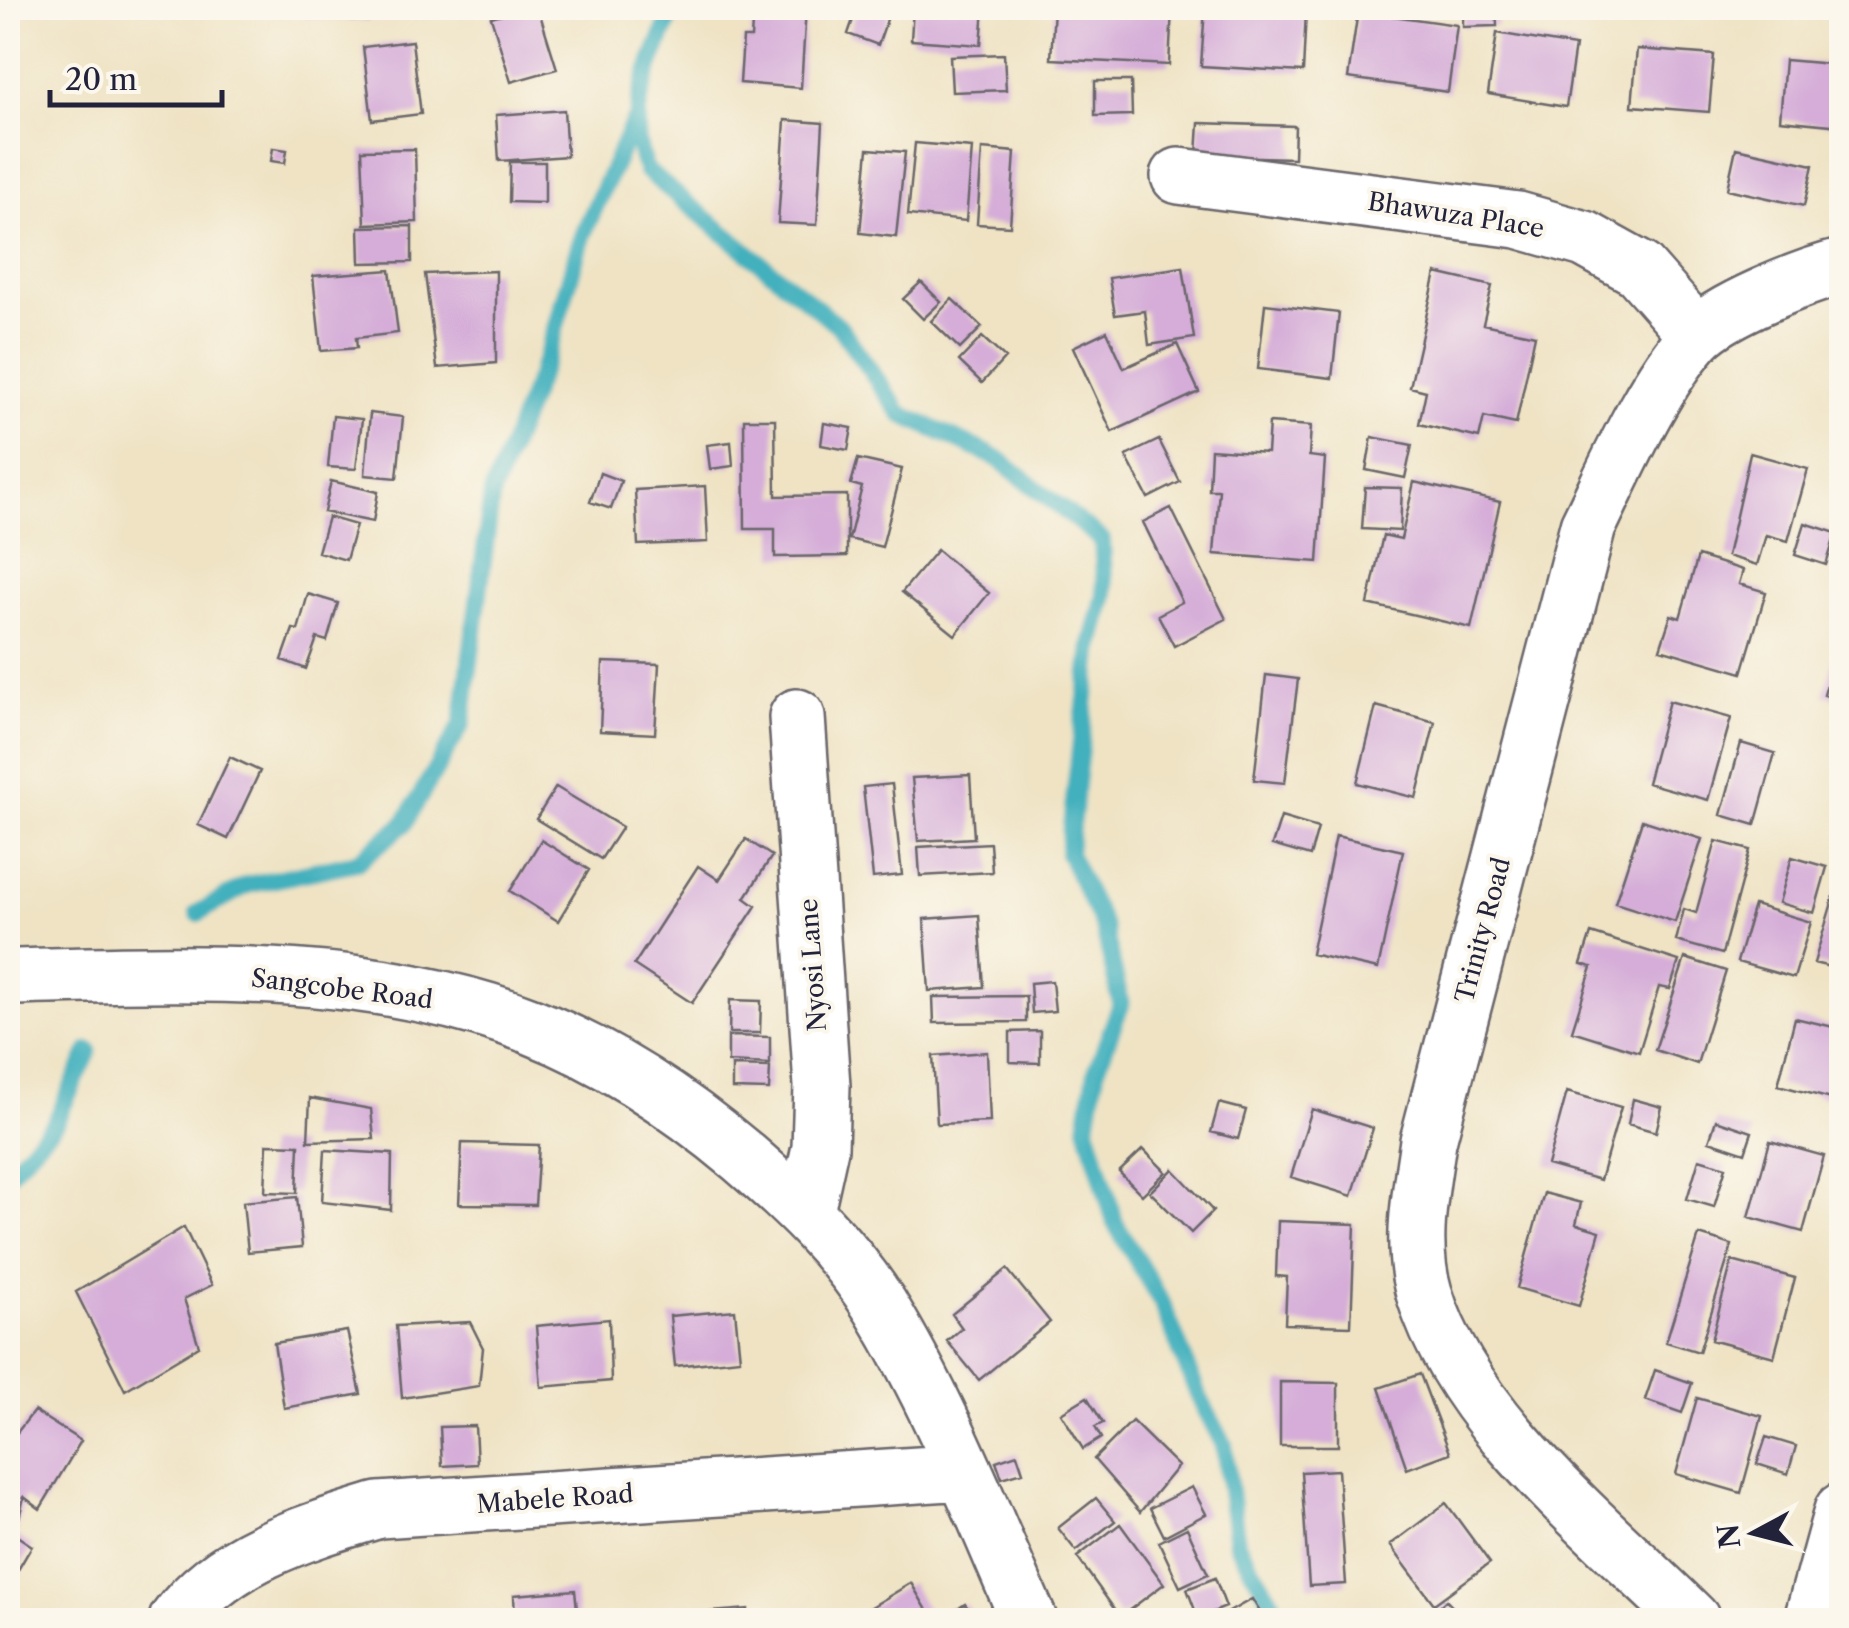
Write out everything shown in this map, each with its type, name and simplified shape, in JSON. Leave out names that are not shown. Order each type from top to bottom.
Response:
[{"type":"street","name":"Bhawuza Place","points":[[1179,176],[1518,220],[1585,239],[1638,268],[1697,334]]},
{"type":"street","name":"Trinity Road","points":[[1692,1620],[1516,1445],[1453,1361],[1423,1291],[1416,1220],[1428,1141],[1588,526],[1634,432],[1697,334],[1794,279],[1842,268]]},
{"type":"street","name":"Nyosi Lane","points":[[796,717],[822,1086],[820,1148],[806,1211]]},
{"type":"street","name":"Sangcobe Road","points":[[8,977],[201,973],[341,984],[436,999],[531,1026],[622,1069],[708,1127],[806,1211],[880,1305],[965,1472],[1029,1620]]},
{"type":"street","name":"Mabele Road","points":[[177,1620],[187,1607],[241,1564],[300,1534],[379,1510],[965,1472]]},
{"type":"street","points":[[1812,1620],[1842,1511]]},
{"type":"building","points":[[303,8],[369,8],[368,21],[303,17]]},
{"type":"building","points":[[538,8],[557,69],[511,82],[491,17]]},
{"type":"building","points":[[753,8],[806,8],[801,88],[740,83],[743,38],[751,38]]},
{"type":"building","points":[[857,8],[891,8],[878,45],[848,34]]},
{"type":"building","points":[[913,8],[984,8],[981,45],[911,40]]},
{"type":"building","points":[[1054,8],[1172,8],[1169,65],[1051,59]]},
{"type":"building","points":[[1205,8],[1306,11],[1303,72],[1201,66]]},
{"type":"building","points":[[1463,8],[1496,8],[1497,26],[1463,27]]},
{"type":"building","points":[[1771,8],[1803,8],[1795,13]]},
{"type":"building","points":[[1358,11],[1457,25],[1448,92],[1348,78]]},
{"type":"building","points":[[1842,22],[1842,52],[1834,51]]},
{"type":"building","points":[[1497,33],[1575,46],[1566,107],[1488,94]]},
{"type":"building","points":[[412,41],[421,114],[372,120],[363,47]]},
{"type":"building","points":[[1637,49],[1714,55],[1709,112],[1632,106]]},
{"type":"building","points":[[1004,54],[1006,90],[952,92],[950,56]]},
{"type":"building","points":[[1785,60],[1842,65],[1842,126],[1780,120]]},
{"type":"building","points":[[1095,81],[1131,81],[1132,115],[1095,116]]},
{"type":"building","points":[[564,110],[567,156],[499,161],[496,115]]},
{"type":"building","points":[[785,120],[823,123],[817,225],[778,223]]},
{"type":"building","points":[[1199,123],[1295,126],[1294,158],[1197,155]]},
{"type":"building","points":[[915,143],[972,148],[966,221],[908,215]]},
{"type":"building","points":[[273,148],[287,150],[285,163],[271,161]]},
{"type":"building","points":[[1736,148],[1813,165],[1804,206],[1727,189]]},
{"type":"building","points":[[415,149],[417,222],[365,224],[362,150]]},
{"type":"building","points":[[868,149],[905,152],[896,237],[860,233]]},
{"type":"building","points":[[982,149],[1015,152],[1010,226],[977,224]]},
{"type":"building","points":[[510,162],[545,162],[545,203],[509,202]]},
{"type":"building","points":[[412,226],[412,262],[360,263],[359,227]]},
{"type":"building","points":[[1183,267],[1194,338],[1149,345],[1145,311],[1115,315],[1109,278]]},
{"type":"building","points":[[390,270],[398,333],[356,338],[357,348],[321,351],[313,276]]},
{"type":"building","points":[[496,271],[496,363],[437,368],[425,274]]},
{"type":"building","points":[[1436,273],[1492,286],[1483,324],[1535,335],[1516,424],[1484,417],[1479,438],[1419,424],[1426,391],[1410,387]]},
{"type":"building","points":[[921,282],[941,302],[923,319],[903,299]]},
{"type":"building","points":[[952,299],[982,327],[960,349],[931,321]]},
{"type":"building","points":[[1265,304],[1339,313],[1332,378],[1258,369]]},
{"type":"building","points":[[1107,331],[1124,368],[1177,344],[1199,392],[1112,432],[1073,347]]},
{"type":"building","points":[[982,337],[1005,358],[982,383],[959,361]]},
{"type":"building","points":[[1842,353],[1842,387],[1832,385]]},
{"type":"building","points":[[370,413],[403,417],[397,478],[365,475]]},
{"type":"building","points":[[333,416],[362,419],[356,469],[328,467]]},
{"type":"building","points":[[744,419],[775,419],[776,496],[847,495],[847,556],[775,557],[775,529],[745,529]]},
{"type":"building","points":[[824,423],[852,428],[848,450],[821,445]]},
{"type":"building","points":[[1269,423],[1311,426],[1309,456],[1325,458],[1318,562],[1214,554],[1219,490],[1209,490],[1211,449],[1267,453]]},
{"type":"building","points":[[1372,437],[1412,445],[1405,478],[1366,470]]},
{"type":"building","points":[[1159,440],[1180,482],[1148,498],[1126,456]]},
{"type":"building","points":[[731,442],[733,466],[710,469],[707,445]]},
{"type":"building","points":[[1750,453],[1808,469],[1788,541],[1766,535],[1757,565],[1727,556]]},
{"type":"building","points":[[858,459],[902,469],[882,547],[849,539],[862,487],[851,484]]},
{"type":"building","points":[[600,473],[621,481],[611,509],[590,502]]},
{"type":"building","points":[[331,481],[378,492],[373,522],[324,512]]},
{"type":"building","points":[[1414,482],[1500,502],[1471,628],[1368,604],[1383,535],[1401,539]]},
{"type":"building","points":[[705,486],[708,542],[638,545],[635,490]]},
{"type":"building","points":[[1365,487],[1402,488],[1400,531],[1362,529]]},
{"type":"building","points":[[1171,508],[1226,619],[1174,646],[1158,615],[1182,602],[1143,522]]},
{"type":"building","points":[[328,517],[356,525],[346,560],[318,552]]},
{"type":"building","points":[[1805,523],[1836,533],[1826,565],[1795,555]]},
{"type":"building","points":[[937,550],[989,593],[955,635],[902,592]]},
{"type":"building","points":[[1698,556],[1743,570],[1739,584],[1766,592],[1742,673],[1660,649],[1671,615],[1680,618]]},
{"type":"building","points":[[308,594],[338,603],[327,641],[317,638],[306,669],[282,660],[293,629],[298,630]]},
{"type":"building","points":[[1834,659],[1842,660],[1842,700],[1824,695]]},
{"type":"building","points":[[603,662],[659,664],[655,734],[600,731]]},
{"type":"building","points":[[1266,675],[1298,679],[1285,783],[1254,780]]},
{"type":"building","points":[[1669,701],[1731,718],[1708,800],[1647,783]]},
{"type":"building","points":[[1376,706],[1435,722],[1416,798],[1357,783]]},
{"type":"building","points":[[1741,743],[1775,753],[1755,825],[1721,815]]},
{"type":"building","points":[[230,757],[260,771],[228,839],[198,825]]},
{"type":"building","points":[[970,775],[974,838],[918,841],[912,778]]},
{"type":"building","points":[[892,784],[902,875],[873,878],[863,787]]},
{"type":"building","points":[[556,787],[622,827],[601,859],[536,819]]},
{"type":"building","points":[[1281,817],[1318,828],[1310,856],[1272,845]]},
{"type":"building","points":[[1642,820],[1702,839],[1675,922],[1615,903]]},
{"type":"building","points":[[1336,836],[1403,851],[1378,969],[1311,954]]},
{"type":"building","points":[[746,839],[772,856],[745,898],[756,906],[692,1003],[634,965],[698,866],[719,880]]},
{"type":"building","points":[[541,840],[589,870],[558,921],[510,891]]},
{"type":"building","points":[[1716,841],[1750,850],[1722,954],[1676,941],[1684,909],[1696,913]]},
{"type":"building","points":[[990,843],[992,872],[920,876],[918,847]]},
{"type":"building","points":[[1792,857],[1827,867],[1814,913],[1779,903]]},
{"type":"building","points":[[1836,889],[1842,891],[1842,970],[1814,963]]},
{"type":"building","points":[[1754,905],[1811,922],[1794,978],[1737,962]]},
{"type":"building","points":[[979,915],[984,987],[929,991],[924,919]]},
{"type":"building","points":[[1591,933],[1679,961],[1670,989],[1659,987],[1639,1052],[1572,1031],[1592,967],[1581,964]]},
{"type":"building","points":[[1685,958],[1726,971],[1697,1064],[1655,1050]]},
{"type":"building","points":[[1052,981],[1055,1011],[1032,1013],[1030,983]]},
{"type":"building","points":[[1026,996],[1026,1022],[934,1023],[933,997]]},
{"type":"building","points":[[730,1000],[761,1001],[760,1033],[729,1033]]},
{"type":"building","points":[[1795,1018],[1842,1029],[1839,1101],[1778,1085]]},
{"type":"building","points":[[1040,1031],[1040,1063],[1010,1062],[1010,1032]]},
{"type":"building","points":[[728,1036],[770,1037],[770,1064],[728,1062]]},
{"type":"building","points":[[987,1052],[990,1122],[937,1124],[933,1056]]},
{"type":"building","points":[[732,1066],[770,1067],[769,1090],[732,1089]]},
{"type":"building","points":[[1567,1092],[1621,1107],[1600,1180],[1547,1165]]},
{"type":"building","points":[[310,1098],[371,1109],[374,1139],[308,1141]]},
{"type":"building","points":[[1633,1099],[1662,1107],[1656,1132],[1628,1124]]},
{"type":"building","points":[[1219,1103],[1246,1110],[1238,1139],[1211,1132]]},
{"type":"building","points":[[1312,1109],[1373,1128],[1352,1196],[1291,1177]]},
{"type":"building","points":[[1716,1120],[1752,1132],[1745,1153],[1709,1141]]},
{"type":"building","points":[[1770,1141],[1824,1156],[1803,1232],[1749,1217]]},
{"type":"building","points":[[462,1143],[539,1145],[535,1205],[459,1204]]},
{"type":"building","points":[[267,1144],[299,1145],[297,1193],[265,1192]]},
{"type":"building","points":[[1143,1149],[1166,1172],[1142,1195],[1119,1172]]},
{"type":"building","points":[[325,1150],[392,1154],[391,1210],[322,1202]]},
{"type":"building","points":[[1699,1159],[1726,1167],[1714,1207],[1687,1199]]},
{"type":"building","points":[[1173,1169],[1213,1211],[1191,1233],[1150,1192]]},
{"type":"building","points":[[1544,1193],[1581,1203],[1576,1224],[1600,1231],[1579,1306],[1517,1288]]},
{"type":"building","points":[[297,1197],[302,1247],[248,1252],[243,1202]]},
{"type":"building","points":[[1278,1221],[1355,1224],[1351,1326],[1285,1324],[1287,1277],[1276,1276]]},
{"type":"building","points":[[184,1227],[212,1285],[184,1299],[199,1346],[125,1390],[76,1292]]},
{"type":"building","points":[[1699,1235],[1732,1245],[1699,1352],[1666,1342]]},
{"type":"building","points":[[1732,1261],[1795,1278],[1774,1357],[1711,1340]]},
{"type":"building","points":[[1007,1269],[1050,1322],[979,1380],[947,1341],[962,1328],[952,1314]]},
{"type":"building","points":[[735,1310],[740,1359],[675,1366],[670,1316]]},
{"type":"building","points":[[609,1319],[611,1381],[541,1387],[536,1326]]},
{"type":"building","points":[[470,1322],[483,1348],[479,1386],[402,1398],[396,1326]]},
{"type":"building","points":[[347,1331],[361,1394],[284,1408],[274,1343]]},
{"type":"building","points":[[1655,1370],[1692,1383],[1682,1413],[1645,1400]]},
{"type":"building","points":[[1420,1374],[1450,1453],[1407,1469],[1379,1388]]},
{"type":"building","points":[[1280,1382],[1338,1383],[1338,1446],[1280,1446]]},
{"type":"building","points":[[1087,1397],[1103,1423],[1095,1427],[1101,1438],[1083,1449],[1061,1413]]},
{"type":"building","points":[[1697,1398],[1762,1416],[1741,1493],[1676,1474]]},
{"type":"building","points":[[34,1411],[81,1441],[40,1509],[24,1497],[17,1527],[8,1526],[8,1444]]},
{"type":"building","points":[[1132,1421],[1178,1466],[1140,1512],[1094,1459]]},
{"type":"building","points":[[475,1426],[477,1464],[442,1466],[440,1427]]},
{"type":"building","points":[[1766,1437],[1796,1446],[1788,1474],[1757,1464]]},
{"type":"building","points":[[1017,1454],[1023,1472],[1002,1478],[996,1461]]},
{"type":"building","points":[[1338,1470],[1346,1584],[1309,1586],[1301,1472]]},
{"type":"building","points":[[1192,1487],[1206,1514],[1164,1536],[1150,1508]]},
{"type":"building","points":[[1096,1498],[1115,1521],[1076,1551],[1058,1528]]},
{"type":"building","points":[[1446,1503],[1490,1563],[1434,1604],[1390,1545]]},
{"type":"building","points":[[1120,1524],[1164,1584],[1120,1617],[1077,1557]]},
{"type":"building","points":[[1187,1528],[1208,1574],[1180,1587],[1159,1542]]},
{"type":"building","points":[[8,1530],[32,1546],[15,1575],[8,1571]]},
{"type":"building","points":[[1215,1578],[1226,1607],[1198,1618],[1187,1589]]},
{"type":"building","points":[[911,1583],[933,1620],[850,1620]]},
{"type":"building","points":[[575,1590],[578,1620],[515,1620],[514,1595]]},
{"type":"building","points":[[1252,1599],[1265,1620],[1215,1620]]},
{"type":"building","points":[[1446,1600],[1465,1620],[1425,1620]]},
{"type":"building","points":[[965,1604],[977,1620],[941,1620]]},
{"type":"building","points":[[748,1609],[748,1620],[673,1620],[673,1615]]},
{"type":"waterway","points":[[673,8],[638,109],[637,130],[647,171],[839,326],[901,414],[997,458],[1102,540],[1105,595],[1092,645],[1068,853],[1104,928],[1121,1004],[1096,1071],[1087,1126],[1115,1223],[1162,1303],[1198,1395],[1224,1445],[1237,1544],[1283,1620]]},
{"type":"waterway","points":[[198,913],[247,885],[357,862],[404,824],[462,724],[492,493],[547,356],[582,236],[633,123]]},
{"type":"waterway","points":[[8,1174],[55,1123],[89,1051]]}]
